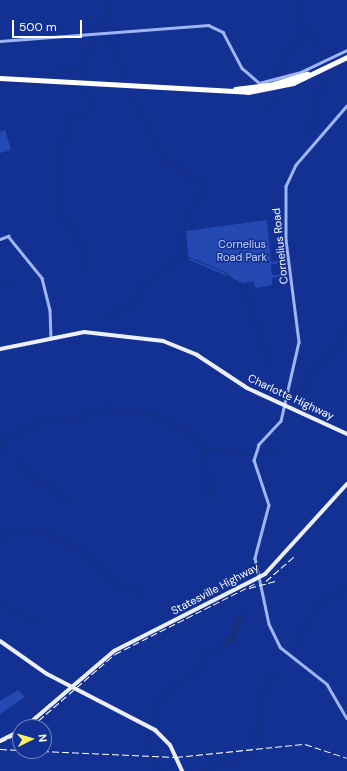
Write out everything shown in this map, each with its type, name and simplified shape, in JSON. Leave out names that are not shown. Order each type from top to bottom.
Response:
[{"type":"highway","points":[[0,77],[244,89],[291,80],[347,54]]},
{"type":"highway","points":[[0,77],[244,92],[289,84],[347,58]]},
{"type":"main road","name":"Charlotte Highway","points":[[0,349],[51,338],[98,332],[172,344],[197,355],[247,388],[285,404],[347,434]]},
{"type":"main road","name":"Statesville Highway","points":[[34,719],[114,651],[259,578],[285,555],[347,484]]},
{"type":"main road","points":[[0,641],[24,660],[155,730],[170,745],[182,771]]},
{"type":"main road","points":[[0,741],[12,735]]},
{"type":"street","points":[[0,41],[208,24],[223,32],[245,73],[259,83],[296,74],[347,50]]},
{"type":"street","name":"Cornelius Road","points":[[347,106],[296,165],[285,190],[287,245],[299,334],[285,404],[279,424],[261,442],[254,457],[269,507],[255,552],[264,609],[277,644],[327,684],[347,718]]},
{"type":"street","points":[[0,239],[8,236],[42,278],[50,310],[51,338]]},
{"type":"green space","points":[[5,130],[11,150],[0,153],[0,132]]},
{"type":"green space","name":"Cornelius Road Park","points":[[267,220],[271,262],[289,260],[271,265],[272,275],[291,274],[272,278],[272,285],[256,288],[253,281],[243,283],[189,260],[186,231]]},
{"type":"green space","points":[[18,690],[25,697],[0,714],[0,701]]},
{"type":"shaded area","points":[[244,613],[234,641],[224,647],[223,640],[232,635],[235,619]]},
{"type":"waterway","points":[[106,29],[110,0]]},
{"type":"waterway","points":[[300,0],[304,29],[300,36]]},
{"type":"waterway","points":[[82,76],[80,66],[92,46],[97,22],[109,9]]},
{"type":"waterway","points":[[305,29],[316,40],[323,57]]},
{"type":"waterway","points":[[107,33],[127,80]]},
{"type":"waterway","points":[[276,76],[284,54],[297,40]]},
{"type":"waterway","points":[[41,74],[80,69]]},
{"type":"waterway","points":[[310,131],[323,76]]},
{"type":"waterway","points":[[0,83],[37,84]]},
{"type":"waterway","points":[[70,228],[60,213],[56,191],[66,125],[73,116],[85,115],[91,105],[91,99],[80,87]]},
{"type":"waterway","points":[[128,89],[162,157],[178,168]]},
{"type":"waterway","points":[[270,106],[277,92]]},
{"type":"waterway","points":[[181,171],[201,181],[202,196],[186,213],[181,254]]},
{"type":"waterway","points":[[71,229],[85,249],[87,273]]},
{"type":"waterway","points":[[181,254],[223,271],[241,286],[258,327],[267,364]]},
{"type":"waterway","points":[[105,318],[132,304],[145,284],[181,255]]},
{"type":"waterway","points":[[0,286],[16,283]]},
{"type":"waterway","points":[[305,404],[301,395],[308,375],[338,344],[347,327]]},
{"type":"waterway","points":[[0,438],[39,423],[77,419],[107,407],[152,415],[189,433]]},
{"type":"waterway","points":[[193,436],[206,447],[251,455]]},
{"type":"waterway","points":[[0,439],[6,449]]},
{"type":"waterway","points":[[206,447],[208,497]]},
{"type":"waterway","points":[[257,455],[278,448]]},
{"type":"waterway","points":[[21,462],[32,477],[49,485],[69,501]]},
{"type":"waterway","points":[[0,536],[34,530],[53,536],[81,550],[116,583],[141,593]]},
{"type":"waterway","points":[[296,636],[316,607],[347,584]]},
{"type":"waterway","points":[[0,605],[5,607]]},
{"type":"waterway","points":[[8,609],[35,621]]},
{"type":"waterway","points":[[296,638],[298,643]]},
{"type":"waterway","points":[[149,724],[160,699],[199,667],[207,652],[224,644]]},
{"type":"waterway","points":[[200,771],[255,753],[257,699],[270,679],[279,673]]},
{"type":"waterway","points":[[148,729],[152,753]]},
{"type":"waterway","points":[[154,761],[161,771]]},
{"type":"railway","points":[[266,581],[294,557]]},
{"type":"railway","points":[[249,588],[278,580]]},
{"type":"railway","points":[[40,719],[115,654],[254,584]]},
{"type":"railway","points":[[0,742],[12,737]]},
{"type":"railway","points":[[52,751],[176,757],[305,744],[347,758]]},
{"type":"railway","points":[[0,749],[12,750]]}]
